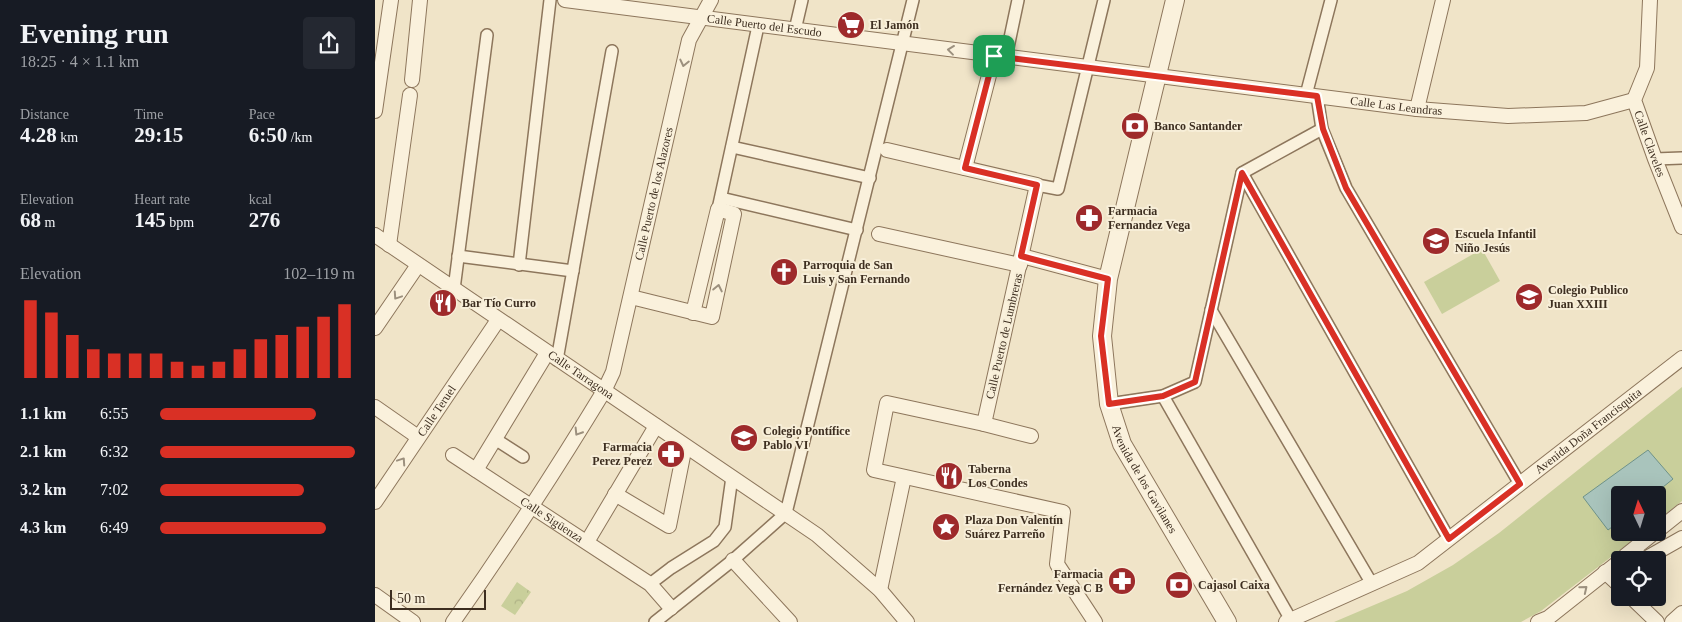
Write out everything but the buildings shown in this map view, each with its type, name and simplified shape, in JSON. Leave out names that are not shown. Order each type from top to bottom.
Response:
[{"type":"street","points":[[375,110],[391,0]]},
{"type":"street","points":[[412,80],[420,0]]},
{"type":"street","points":[[519,264],[550,0]]},
{"type":"street","name":"Calle Puerto del Escudo","points":[[565,0],[1156,76]]},
{"type":"street","name":"Calle Puerto de los Alazores","points":[[453,622],[503,552],[604,391],[613,372],[689,40],[711,0]]},
{"type":"street","points":[[795,30],[802,0]]},
{"type":"street","points":[[655,622],[733,560],[786,513],[913,0]]},
{"type":"street","points":[[965,168],[1018,0]]},
{"type":"street","points":[[887,150],[1057,189],[1104,0]]},
{"type":"street","name":"Avenida de los Gavilanes","points":[[1175,0],[1108,279],[1101,336],[1109,404],[1122,444],[1227,622]]},
{"type":"street","points":[[1331,0],[1312,95],[1346,188],[1520,484]]},
{"type":"street","points":[[1417,108],[1443,0]]},
{"type":"street","name":"Calle Claveles","points":[[1650,0],[1647,68],[1634,100],[1682,227]]},
{"type":"street","points":[[719,204],[758,26]]},
{"type":"street","points":[[454,289],[487,35]]},
{"type":"street","points":[[476,470],[552,356],[573,272],[612,52]]},
{"type":"street","name":"Calle Las Leandras","points":[[1156,76],[1417,108],[1509,116],[1586,112],[1634,100]]},
{"type":"street","points":[[389,245],[410,95]]},
{"type":"street","points":[[1109,404],[1163,396],[1195,382],[1242,173],[1323,129]]},
{"type":"street","points":[[732,147],[869,178]]},
{"type":"street","points":[[1655,159],[1682,158]]},
{"type":"street","points":[[1242,173],[1449,539]]},
{"type":"street","name":"Calle Puerto de Lumbreras","points":[[984,424],[1037,185]]},
{"type":"street","points":[[631,297],[712,317],[734,214],[719,204]]},
{"type":"street","points":[[719,204],[857,230]]},
{"type":"street","points":[[879,234],[1021,260],[1108,279]]},
{"type":"street","name":"Calle Tarragona","points":[[375,236],[817,534],[880,590],[907,622]]},
{"type":"street","points":[[458,256],[573,272]]},
{"type":"street","points":[[375,328],[418,265]]},
{"type":"street","points":[[1211,310],[1372,584]]},
{"type":"street","name":"Calle Teruel","points":[[375,502],[498,320]]},
{"type":"street","name":"Avenida Doña Francisquita","points":[[1289,621],[1418,563],[1682,358]]},
{"type":"street","points":[[1163,396],[1289,621]]},
{"type":"street","points":[[1031,436],[887,403],[874,470],[1063,512],[1057,564],[1095,622]]},
{"type":"street","points":[[375,407],[419,438]]},
{"type":"street","points":[[587,542],[656,426]]},
{"type":"street","points":[[495,439],[523,457]]},
{"type":"street","points":[[615,494],[669,526],[685,446]]},
{"type":"street","name":"Calle Sigüenza","points":[[453,455],[650,584],[671,608]]},
{"type":"street","points":[[650,584],[671,568],[714,541],[725,527],[732,476]]},
{"type":"street","points":[[880,590],[904,477]]},
{"type":"street","points":[[1666,524],[1682,511]]},
{"type":"street","points":[[1659,551],[1682,538]]},
{"type":"street","points":[[1633,551],[1645,541]]},
{"type":"street","points":[[733,560],[790,622]]},
{"type":"street","points":[[1546,621],[1611,568]]},
{"type":"street","points":[[1605,572],[1611,578]]},
{"type":"street","points":[[375,595],[413,622]]},
{"type":"street","points":[[1640,606],[1657,622]]},
{"type":"street","points":[[1673,622],[1682,612]]},
{"type":"green space","points":[[1482,249],[1500,281],[1442,314],[1424,282]]},
{"type":"green space","points":[[1682,387],[1682,501],[1666,514],[1666,486],[1611,486],[1611,541],[1632,541],[1619,551],[1611,551],[1611,557],[1541,611],[1521,622],[1334,622],[1407,591],[1453,565],[1499,533]]},
{"type":"green space","points":[[517,582],[531,592],[515,615],[501,606]]},
{"type":"water","points":[[1648,450],[1673,479],[1664,486],[1611,486],[1611,528],[1608,530],[1583,497]]},
{"type":"place","name":"El Jamón","points":[[851,25]]},
{"type":"place","name":"Banco Santander","points":[[1135,126]]},
{"type":"place","name":"Farmacia Fernandez Vega","points":[[1089,218]]},
{"type":"place","name":"Escuela Infantil Niño Jesús","points":[[1436,241]]},
{"type":"place","name":"Parroquia de San Luis y San Fernando","points":[[784,272]]},
{"type":"place","name":"Colegio Publico Juan XXIII","points":[[1529,297]]},
{"type":"place","name":"Bar Tío Curro","points":[[443,303]]},
{"type":"place","name":"Colegio Pontífice Pablo VI","points":[[744,438]]},
{"type":"place","name":"Farmacia Perez Perez","points":[[671,454]]},
{"type":"place","name":"Taberna Los Condes","points":[[949,476]]},
{"type":"place","name":"Plaza Don Valentín Suárez Parreño","points":[[946,527]]},
{"type":"place","name":"Farmacia Fernández Vega C B","points":[[1122,581]]},
{"type":"place","name":"Cajasol Caixa","points":[[1179,585]]},
{"type":"route","points":[[994,56],[1317,96],[1323,129],[1346,188],[1520,484],[1449,539],[1242,173],[1195,382],[1163,396],[1109,404],[1101,336],[1108,279],[1021,256],[1037,185],[965,168],[994,56]]}]
